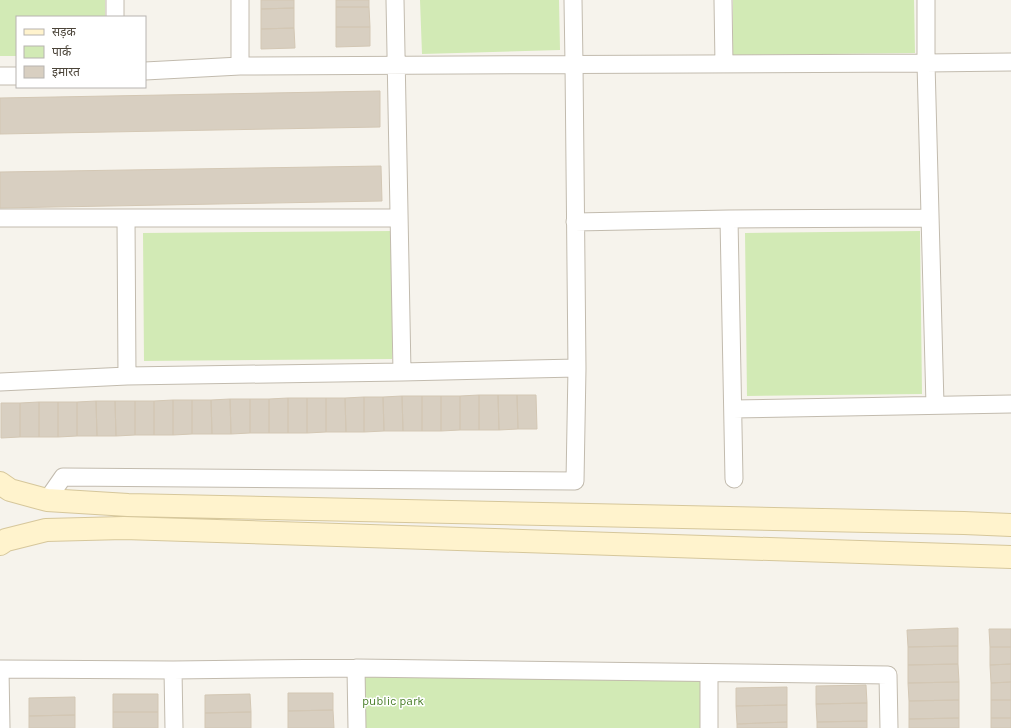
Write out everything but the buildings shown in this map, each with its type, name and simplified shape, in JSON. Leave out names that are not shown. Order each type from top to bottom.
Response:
[{"type":"main road","points":[[0,483],[10,490],[47,500],[128,505],[1011,525]]},
{"type":"main road","points":[[0,544],[6,540],[46,530],[124,528],[1011,557]]},
{"type":"street","points":[[115,0],[115,16]]},
{"type":"street","points":[[240,0],[240,66]]},
{"type":"street","points":[[395,0],[402,372]]},
{"type":"street","points":[[47,500],[63,476],[575,481],[577,368],[572,0]]},
{"type":"street","points":[[723,0],[724,64]]},
{"type":"street","points":[[926,0],[926,63],[935,406]]},
{"type":"street","points":[[146,71],[240,66],[1011,62]]},
{"type":"street","points":[[0,76],[16,76]]},
{"type":"street","points":[[0,218],[399,218]]},
{"type":"street","points":[[126,218],[127,376]]},
{"type":"street","points":[[576,222],[730,219],[930,218]]},
{"type":"street","points":[[730,219],[734,479]]},
{"type":"street","points":[[0,382],[127,376],[577,368]]},
{"type":"street","points":[[733,409],[1011,404]]},
{"type":"street","points":[[1,728],[0,668],[173,670],[356,668],[888,675],[888,728]]},
{"type":"street","points":[[356,668],[357,728]]},
{"type":"street","points":[[173,670],[174,728]]},
{"type":"street","points":[[709,673],[709,728]]},
{"type":"green space","points":[[0,0],[105,0],[105,16],[16,16],[16,56],[0,56]]},
{"type":"green space","points":[[420,0],[559,0],[560,50],[422,54]]},
{"type":"green space","points":[[733,0],[914,0],[915,53],[733,55]]},
{"type":"green space","points":[[392,231],[392,359],[144,361],[143,233]]},
{"type":"green space","points":[[920,231],[922,394],[747,396],[745,233]]},
{"type":"green space","name":"public park","points":[[364,674],[701,681],[701,728],[365,728]]}]
